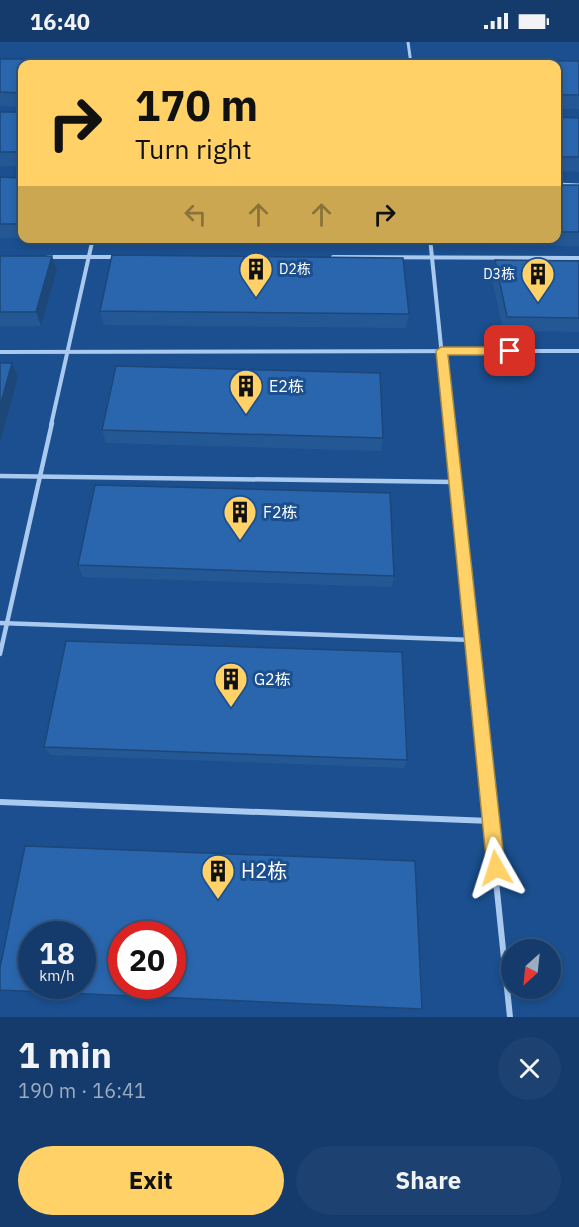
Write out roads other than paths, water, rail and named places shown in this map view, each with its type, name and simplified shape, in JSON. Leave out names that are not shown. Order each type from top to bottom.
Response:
[{"type":"lane","points":[[408,42],[410,60]]},
{"type":"lane","points":[[561,184],[579,184]]},
{"type":"lane","points":[[0,654],[92,243]]},
{"type":"lane","points":[[431,243],[510,1017]]},
{"type":"lane","points":[[45,257],[125,257]]},
{"type":"lane","points":[[325,257],[579,258]]},
{"type":"lane","points":[[0,352],[579,351]]},
{"type":"lane","points":[[0,476],[455,482]]},
{"type":"lane","points":[[0,623],[472,640]]},
{"type":"lane","points":[[0,802],[491,820]]},
{"type":"place","name":"D2栋","points":[[256,298]]},
{"type":"place","name":"D3栋","points":[[538,303]]},
{"type":"place","name":"E2栋","points":[[246,415]]},
{"type":"place","name":"F2栋","points":[[240,541]]},
{"type":"place","name":"G2栋","points":[[231,708]]},
{"type":"place","name":"H2栋","points":[[218,900]]}]
